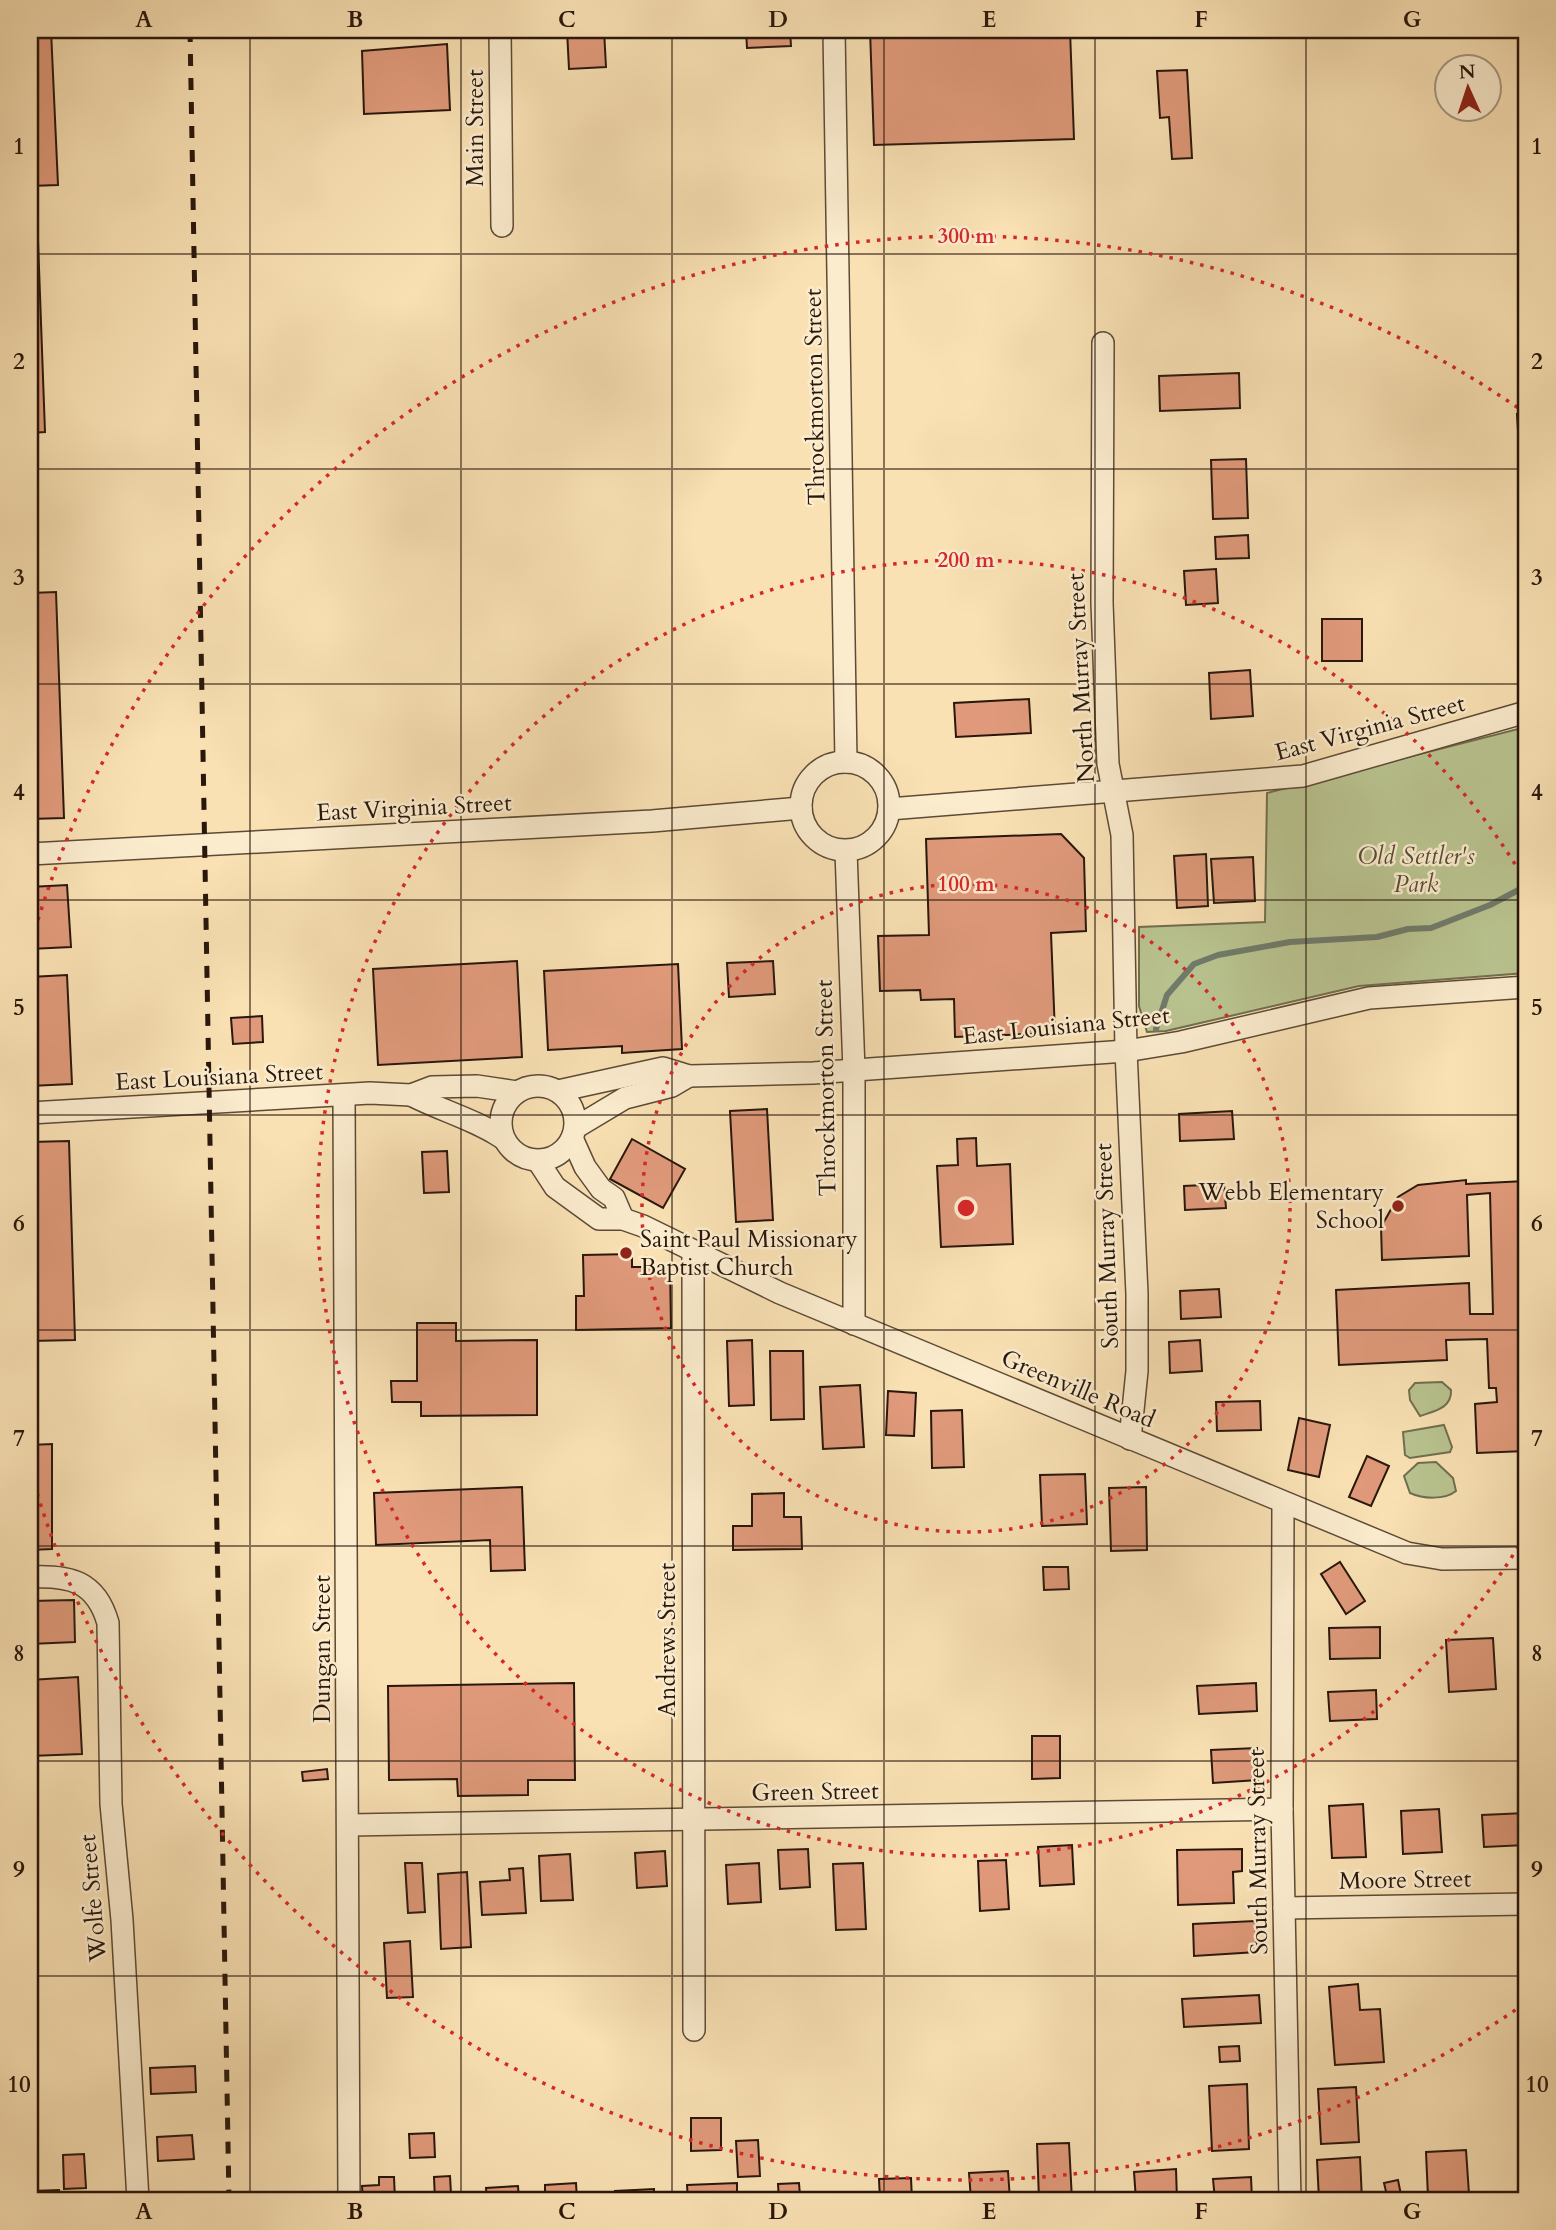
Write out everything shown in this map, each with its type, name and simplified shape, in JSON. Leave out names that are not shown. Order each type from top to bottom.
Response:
[{"type":"street","name":"Main Street","points":[[500,30],[502,226]]},
{"type":"street","name":"Throckmorton Street","points":[[834,30],[846,762]]},
{"type":"street","name":"North Murray Street","points":[[1103,343],[1102,603],[1108,764],[1122,835],[1126,1051]]},
{"type":"street","name":"East Virginia Street","points":[[889,809],[1303,776],[1526,712]]},
{"type":"street","points":[[846,762],[865,766],[877,775],[886,787],[889,809],[883,830],[873,841],[846,851],[818,842],[808,831],[801,808],[804,789],[812,777],[823,768],[846,762]]},
{"type":"street","name":"East Virginia Street","points":[[30,854],[639,822],[801,808]]},
{"type":"street","name":"Throckmorton Street","points":[[846,851],[854,1071],[854,1324]]},
{"type":"street","name":"East Louisiana Street","points":[[558,1091],[663,1068],[689,1076],[854,1071],[1126,1051],[1181,1042],[1369,998],[1526,988]]},
{"type":"street","name":"South Murray Street","points":[[1126,1051],[1138,1334],[1130,1438]]},
{"type":"street","name":"East Louisiana Street","points":[[574,1133],[625,1098],[672,1086],[689,1076]]},
{"type":"street","name":"East Louisiana Street","points":[[30,1112],[344,1097],[370,1093],[411,1095],[432,1087],[477,1086],[517,1091]]},
{"type":"street","points":[[574,1133],[559,1154],[538,1161],[517,1155],[504,1139],[500,1118],[509,1098],[517,1091],[537,1086],[558,1091],[572,1107],[574,1133],[585,1167],[601,1189],[614,1198],[623,1219]]},
{"type":"street","name":"East Louisiana Street","points":[[411,1095],[431,1106],[478,1121],[504,1139]]},
{"type":"street","name":"Dungan Street","points":[[344,1097],[349,2200]]},
{"type":"street","name":"Greenville Road","points":[[538,1161],[555,1187],[598,1219],[623,1219],[780,1293],[1283,1503],[1426,1558],[1526,1558]]},
{"type":"street","name":"Andrews Street","points":[[693,1251],[694,2030]]},
{"type":"street","name":"South Murray Street","points":[[1283,1503],[1282,1809],[1290,2200]]},
{"type":"street","name":"Wolfe Street","points":[[30,1577],[61,1575],[95,1593],[102,1602],[108,1623],[111,1804],[122,1920],[138,2200]]},
{"type":"street","name":"Green Street","points":[[349,1825],[1282,1809]]},
{"type":"street","name":"Moore Street","points":[[1284,1908],[1526,1904]]},
{"type":"green space","name":"Old Settler's Park","points":[[1526,727],[1526,973],[1359,986],[1166,1031],[1147,1032],[1139,1006],[1139,927],[1265,922],[1267,793]]},
{"type":"green space","points":[[1442,1382],[1451,1390],[1449,1401],[1442,1408],[1420,1416],[1410,1400],[1409,1390],[1415,1383]]},
{"type":"green space","points":[[1444,1425],[1452,1447],[1450,1452],[1410,1458],[1405,1455],[1403,1432]]},
{"type":"green space","points":[[1436,1462],[1453,1478],[1456,1491],[1434,1498],[1410,1493],[1404,1476],[1418,1463]]},
{"type":"building","points":[[30,30],[51,30],[58,185],[30,186]]},
{"type":"building","points":[[567,30],[604,30],[606,67],[569,69]]},
{"type":"building","points":[[746,30],[790,30],[791,46],[747,48]]},
{"type":"building","points":[[870,30],[1070,30],[1074,139],[874,145]]},
{"type":"building","points":[[447,44],[450,110],[364,114],[362,51]]},
{"type":"building","points":[[1187,70],[1192,158],[1172,159],[1169,117],[1160,118],[1157,71]]},
{"type":"building","points":[[30,186],[36,186],[45,432],[30,433]]},
{"type":"building","points":[[1239,373],[1240,408],[1160,411],[1159,376]]},
{"type":"building","points":[[1517,414],[1526,414],[1526,496],[1522,496]]},
{"type":"building","points":[[1246,459],[1248,518],[1213,519],[1211,460]]},
{"type":"building","points":[[1248,535],[1249,558],[1216,559],[1215,537]]},
{"type":"building","points":[[1216,569],[1218,603],[1186,605],[1184,571]]},
{"type":"building","points":[[56,592],[64,818],[30,819],[30,593]]},
{"type":"building","points":[[1322,619],[1362,619],[1362,661],[1322,661]]},
{"type":"building","points":[[1250,670],[1253,716],[1211,719],[1209,673]]},
{"type":"building","points":[[1029,699],[1031,733],[956,737],[954,703]]},
{"type":"building","points":[[1061,834],[1084,858],[1086,931],[1051,933],[1055,1033],[955,1037],[954,999],[921,1000],[920,990],[880,991],[878,936],[929,935],[926,839]]},
{"type":"building","points":[[1206,854],[1208,906],[1177,908],[1174,856]]},
{"type":"building","points":[[1253,857],[1255,901],[1214,903],[1211,859]]},
{"type":"building","points":[[67,885],[71,947],[30,949],[30,887]]},
{"type":"building","points":[[517,961],[522,1057],[378,1065],[373,969]]},
{"type":"building","points":[[773,961],[775,994],[729,997],[727,963]]},
{"type":"building","points":[[678,964],[682,1049],[622,1053],[622,1046],[548,1050],[544,971]]},
{"type":"building","points":[[67,975],[72,1084],[30,1086],[30,977]]},
{"type":"building","points":[[262,1016],[263,1042],[233,1044],[231,1018]]},
{"type":"building","points":[[767,1109],[773,1220],[736,1222],[730,1111]]},
{"type":"building","points":[[1232,1111],[1234,1139],[1180,1141],[1179,1114]]},
{"type":"building","points":[[976,1138],[977,1166],[1010,1164],[1013,1244],[941,1247],[937,1166],[958,1165],[957,1139]]},
{"type":"building","points":[[632,1139],[685,1169],[663,1208],[610,1179]]},
{"type":"building","points":[[69,1141],[75,1340],[30,1341],[30,1142]]},
{"type":"building","points":[[447,1151],[449,1192],[424,1193],[422,1152]]},
{"type":"building","points":[[1466,1180],[1466,1184],[1526,1181],[1526,1451],[1477,1453],[1475,1404],[1497,1402],[1496,1388],[1489,1388],[1487,1339],[1446,1340],[1447,1360],[1339,1365],[1336,1290],[1469,1283],[1470,1314],[1493,1314],[1490,1193],[1467,1195],[1469,1256],[1382,1260],[1381,1227],[1398,1197],[1418,1185]]},
{"type":"building","points":[[1224,1184],[1226,1208],[1185,1210],[1184,1186]]},
{"type":"building","points":[[632,1254],[632,1267],[670,1267],[671,1328],[576,1330],[576,1296],[584,1296],[583,1255]]},
{"type":"building","points":[[1219,1289],[1221,1317],[1181,1319],[1180,1291]]},
{"type":"building","points":[[417,1323],[456,1323],[456,1341],[537,1340],[537,1415],[421,1416],[421,1402],[392,1402],[391,1381],[417,1381]]},
{"type":"building","points":[[752,1340],[754,1405],[729,1406],[727,1341]]},
{"type":"building","points":[[1200,1340],[1202,1371],[1170,1373],[1169,1342]]},
{"type":"building","points":[[770,1351],[803,1351],[804,1419],[771,1420]]},
{"type":"building","points":[[860,1385],[864,1447],[823,1449],[820,1387]]},
{"type":"building","points":[[888,1391],[916,1393],[914,1436],[886,1435]]},
{"type":"building","points":[[1260,1401],[1261,1430],[1217,1431],[1216,1402]]},
{"type":"building","points":[[962,1410],[964,1467],[932,1468],[931,1411]]},
{"type":"building","points":[[1299,1418],[1330,1425],[1319,1477],[1288,1470]]},
{"type":"building","points":[[52,1444],[52,1549],[30,1550],[30,1445]]},
{"type":"building","points":[[1367,1456],[1389,1466],[1371,1506],[1349,1497]]},
{"type":"building","points":[[1085,1474],[1087,1524],[1042,1526],[1040,1475]]},
{"type":"building","points":[[522,1487],[525,1570],[491,1571],[490,1540],[376,1545],[374,1493]]},
{"type":"building","points":[[1146,1487],[1147,1550],[1111,1551],[1109,1488]]},
{"type":"building","points":[[784,1493],[784,1517],[801,1517],[802,1549],[733,1550],[733,1526],[752,1526],[752,1494]]},
{"type":"building","points":[[1340,1562],[1365,1601],[1346,1614],[1321,1574]]},
{"type":"building","points":[[1043,1567],[1068,1567],[1069,1589],[1044,1590]]},
{"type":"building","points":[[74,1600],[75,1642],[30,1644],[30,1601]]},
{"type":"building","points":[[1380,1627],[1380,1658],[1330,1659],[1329,1628]]},
{"type":"building","points":[[1493,1638],[1496,1689],[1449,1692],[1446,1640]]},
{"type":"building","points":[[78,1677],[82,1754],[30,1756],[30,1680]]},
{"type":"building","points":[[574,1683],[575,1780],[528,1780],[528,1795],[458,1796],[457,1779],[389,1780],[388,1686]]},
{"type":"building","points":[[1256,1683],[1257,1711],[1199,1714],[1197,1686]]},
{"type":"building","points":[[1376,1690],[1377,1719],[1330,1721],[1328,1692]]},
{"type":"building","points":[[1032,1736],[1060,1736],[1060,1778],[1032,1779]]},
{"type":"building","points":[[1257,1748],[1258,1780],[1213,1783],[1211,1750]]},
{"type":"building","points":[[327,1769],[328,1779],[303,1781],[302,1772]]},
{"type":"building","points":[[1363,1804],[1366,1857],[1332,1858],[1329,1806]]},
{"type":"building","points":[[1439,1809],[1442,1852],[1403,1854],[1401,1811]]},
{"type":"building","points":[[1526,1813],[1526,1845],[1484,1847],[1482,1815]]},
{"type":"building","points":[[1072,1845],[1074,1884],[1040,1886],[1038,1847]]},
{"type":"building","points":[[808,1849],[810,1887],[780,1889],[778,1850]]},
{"type":"building","points":[[1242,1849],[1242,1871],[1233,1872],[1234,1903],[1178,1905],[1177,1850]]},
{"type":"building","points":[[665,1851],[667,1886],[637,1888],[635,1853]]},
{"type":"building","points":[[570,1854],[573,1900],[541,1901],[539,1856]]},
{"type":"building","points":[[1006,1860],[1009,1909],[980,1911],[978,1861]]},
{"type":"building","points":[[405,1863],[422,1863],[425,1912],[408,1913]]},
{"type":"building","points":[[759,1863],[761,1902],[728,1904],[726,1865]]},
{"type":"building","points":[[863,1863],[866,1929],[836,1930],[833,1864]]},
{"type":"building","points":[[523,1868],[526,1913],[482,1915],[480,1882],[510,1880],[509,1869]]},
{"type":"building","points":[[467,1872],[471,1947],[441,1949],[438,1874]]},
{"type":"building","points":[[1255,1921],[1257,1952],[1194,1956],[1193,1924]]},
{"type":"building","points":[[410,1941],[413,1997],[387,1998],[384,1943]]},
{"type":"building","points":[[1526,1966],[1526,1999],[1519,1999],[1518,1967]]},
{"type":"building","points":[[1358,1984],[1360,2010],[1380,2009],[1384,2062],[1335,2065],[1329,1987]]},
{"type":"building","points":[[1259,1995],[1261,2023],[1184,2027],[1182,1999]]},
{"type":"building","points":[[1239,2046],[1240,2061],[1220,2062],[1219,2047]]},
{"type":"building","points":[[195,2066],[196,2092],[151,2094],[150,2068]]},
{"type":"building","points":[[1247,2084],[1249,2149],[1212,2151],[1209,2086]]},
{"type":"building","points":[[1356,2087],[1359,2142],[1321,2144],[1318,2089]]},
{"type":"building","points":[[691,2118],[721,2118],[721,2150],[691,2151]]},
{"type":"building","points":[[434,2133],[435,2157],[410,2158],[409,2134]]},
{"type":"building","points":[[192,2135],[194,2159],[158,2161],[157,2137]]},
{"type":"building","points":[[758,2140],[760,2176],[738,2177],[736,2141]]},
{"type":"building","points":[[1069,2143],[1072,2200],[1039,2200],[1037,2144]]},
{"type":"building","points":[[1466,2150],[1469,2194],[1428,2197],[1426,2152]]},
{"type":"building","points":[[84,2154],[86,2188],[64,2189],[63,2155]]},
{"type":"building","points":[[1360,2157],[1362,2200],[1319,2200],[1317,2160]]},
{"type":"building","points":[[1176,2169],[1177,2200],[1136,2200],[1134,2172]]},
{"type":"building","points":[[1008,2171],[1010,2200],[971,2200],[969,2173]]},
{"type":"building","points":[[450,2176],[451,2194],[466,2193],[467,2200],[435,2200],[434,2177]]},
{"type":"building","points":[[379,2177],[394,2177],[395,2200],[363,2200],[362,2186],[379,2185]]},
{"type":"building","points":[[1251,2177],[1252,2200],[1215,2200],[1213,2179]]},
{"type":"building","points":[[911,2178],[912,2200],[880,2200],[879,2179]]},
{"type":"building","points":[[1398,2180],[1402,2200],[1388,2200],[1384,2183]]},
{"type":"building","points":[[576,2183],[577,2200],[545,2200],[545,2185]]},
{"type":"building","points":[[737,2183],[737,2200],[688,2200],[687,2185]]},
{"type":"building","points":[[799,2183],[800,2196],[814,2195],[814,2200],[779,2200],[778,2184]]},
{"type":"building","points":[[518,2186],[519,2200],[487,2200],[486,2188]]},
{"type":"building","points":[[654,2189],[654,2200],[615,2200],[615,2191]]},
{"type":"building","points":[[59,2190],[60,2200],[33,2200],[32,2191]]},
{"type":"waterway","points":[[1156,1029],[1167,995],[1194,964],[1218,955],[1290,942],[1377,937],[1408,929],[1431,928],[1490,905],[1526,886]]},
{"type":"railway","points":[[190,30],[229,2200]]},
{"type":"place","name":"Webb Elementary School","points":[[1398,1206]]},
{"type":"place","name":"Saint Paul Missionary Baptist Church","points":[[626,1253]]}]
